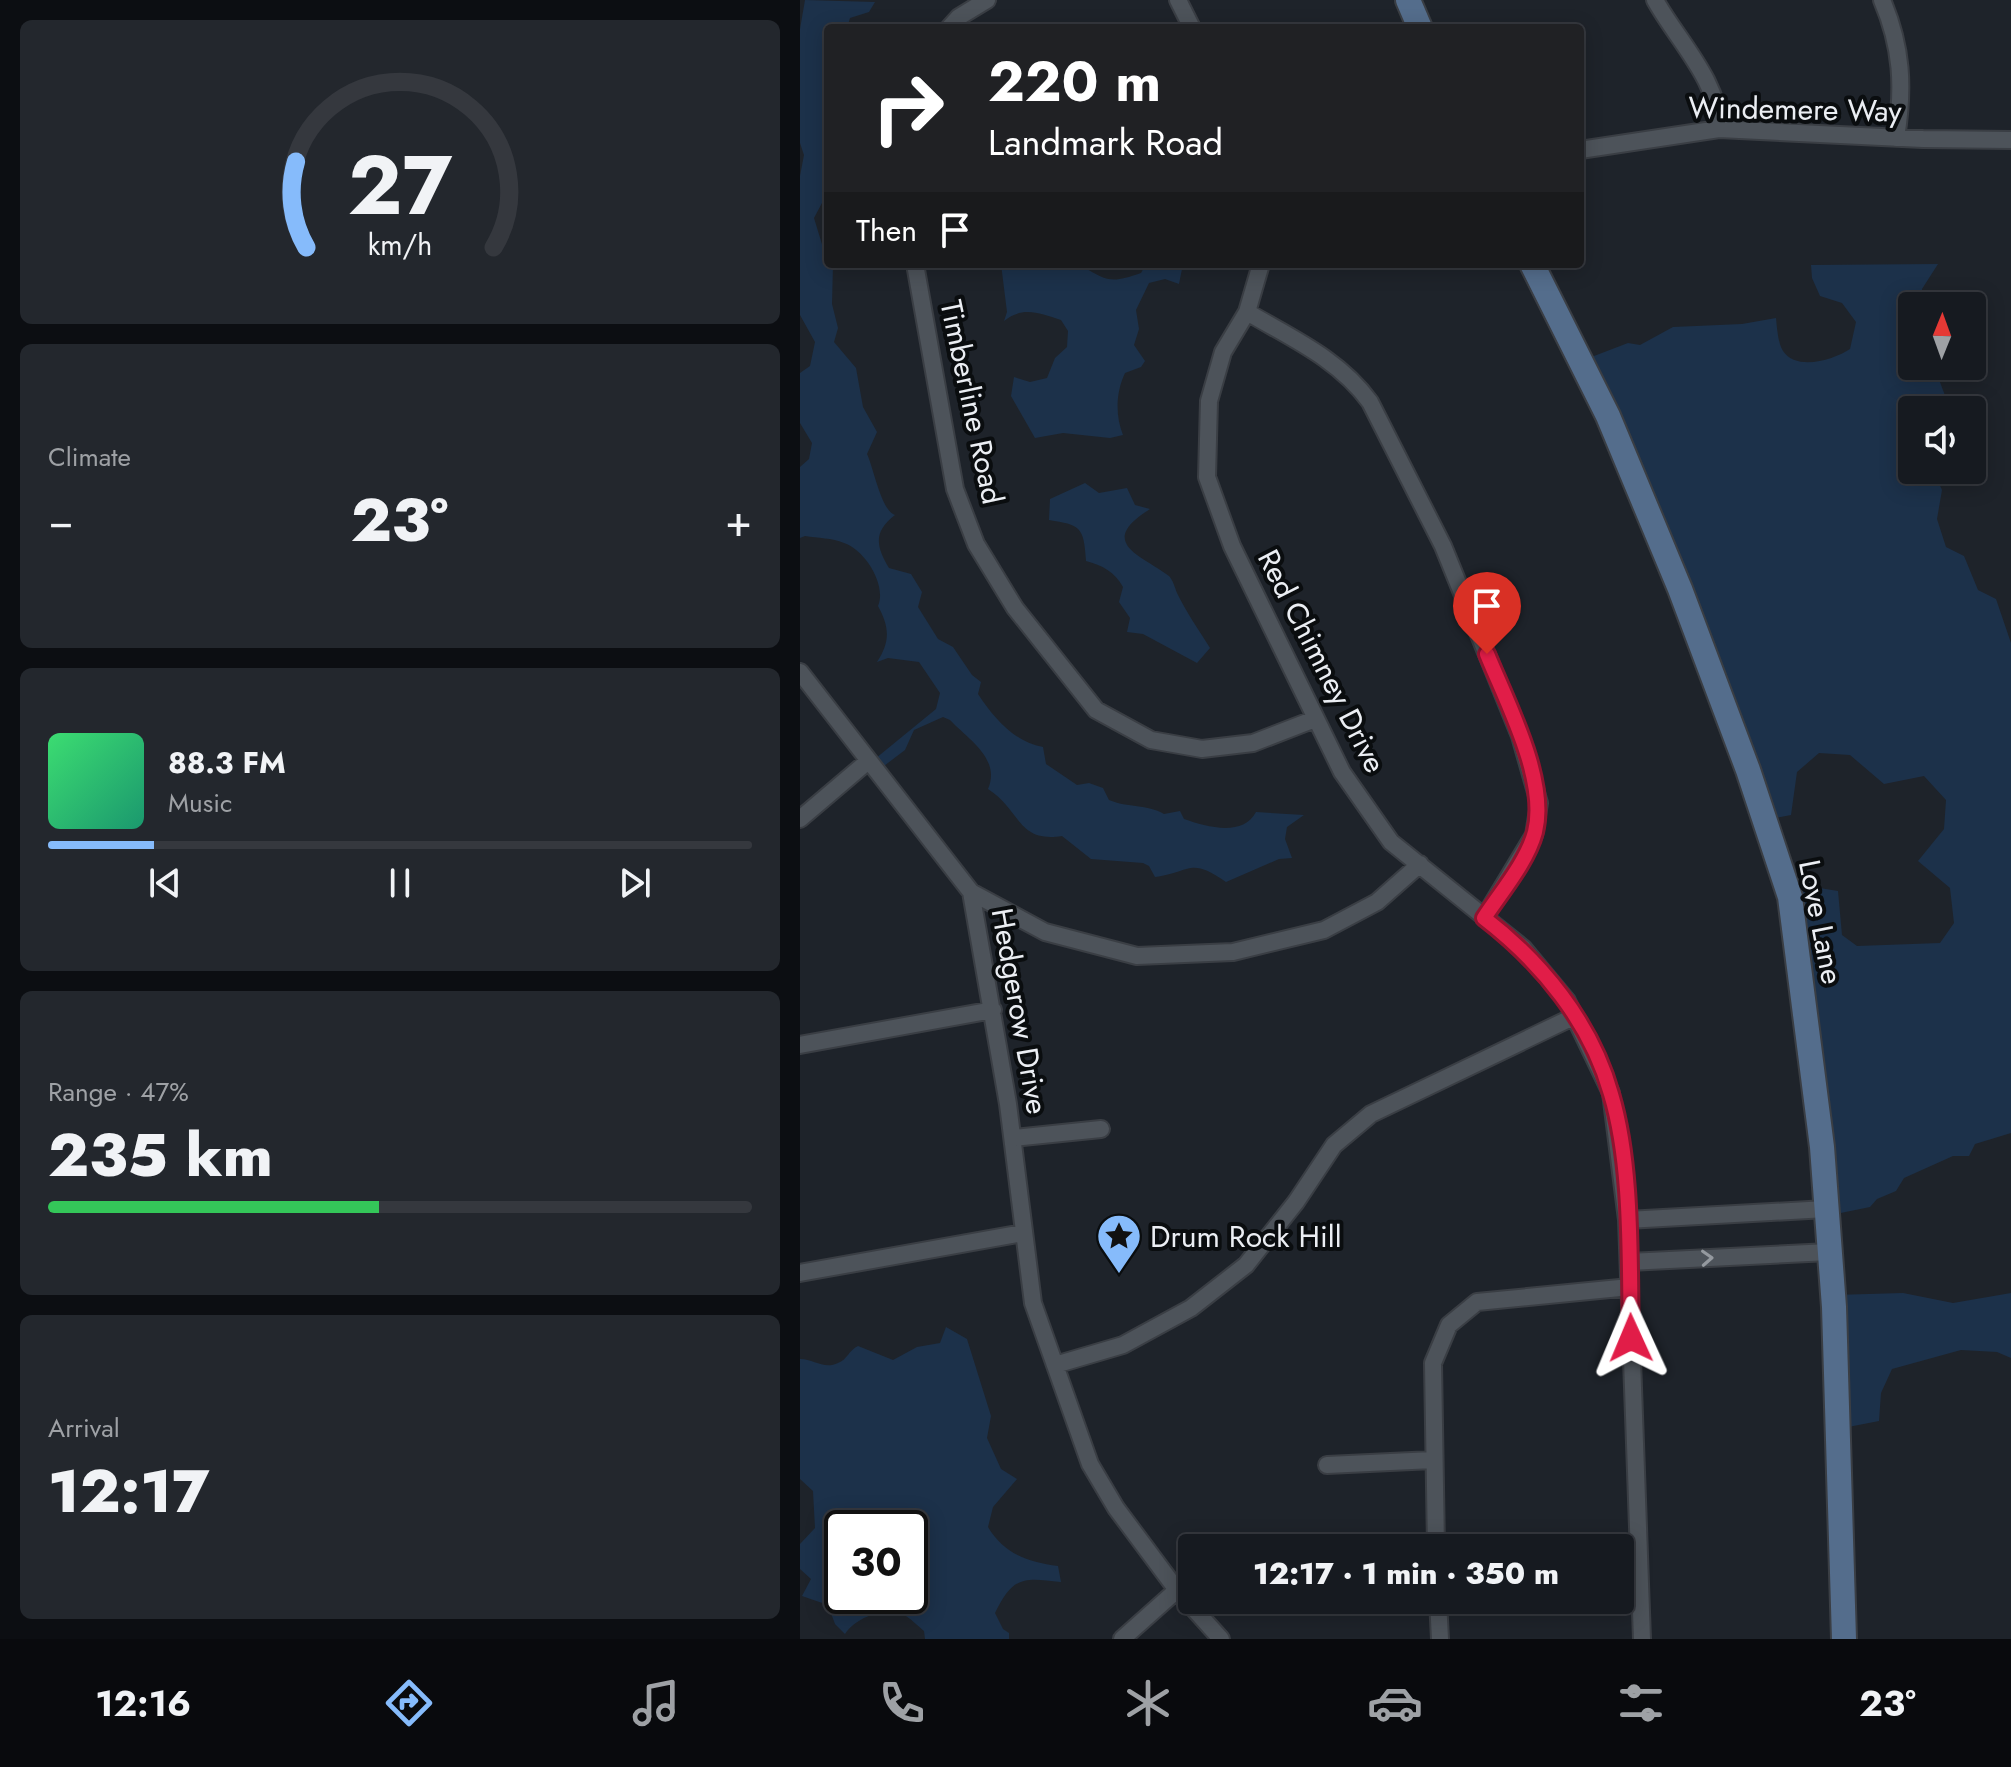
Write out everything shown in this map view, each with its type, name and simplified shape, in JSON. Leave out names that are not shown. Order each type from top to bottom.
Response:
[{"type":"street","points":[[953,24],[987,0]]},
{"type":"street","points":[[1178,0],[1190,24]]},
{"type":"street","points":[[1408,0],[1418,24]]},
{"type":"street","points":[[1655,0],[1706,80],[1719,111],[1719,129]]},
{"type":"street","points":[[1882,0],[1895,32],[1903,77],[1896,138]]},
{"type":"street","name":"Windemere Way","points":[[1584,149],[1719,129],[2011,140]]},
{"type":"street","name":"Timberline Road","points":[[916,268],[955,489],[976,544],[1015,608],[1096,710],[1151,740],[1202,749],[1253,743],[1315,719]]},
{"type":"street","name":"Red Chimney Drive","points":[[1260,268],[1247,312],[1223,352],[1209,401],[1207,477],[1232,546],[1342,772],[1391,842],[1523,948],[1575,1016],[1611,1093],[1622,1160],[1627,1220],[1642,1639]]},
{"type":"street","name":"Love Lane","points":[[1534,268],[1608,416],[1680,589],[1748,770],[1790,897],[1822,1147],[1844,1639]]},
{"type":"street","points":[[1247,312],[1322,355],[1355,381],[1370,402],[1443,546],[1514,721],[1539,803],[1534,835],[1484,918]]},
{"type":"street","points":[[800,672],[971,892],[1045,932],[1137,956],[1233,952],[1324,930],[1377,902],[1420,864]]},
{"type":"street","points":[[800,819],[867,762]]},
{"type":"street","name":"Hedgerow Drive","points":[[971,892],[1013,1138],[1033,1303],[1090,1464],[1116,1508],[1177,1590],[1221,1639]]},
{"type":"street","points":[[800,1045],[993,1010]]},
{"type":"street","points":[[1055,1365],[1123,1345],[1191,1308],[1246,1265],[1296,1202],[1334,1145],[1371,1114],[1575,1016]]},
{"type":"street","name":"Hedgerow Drive","points":[[1013,1138],[1101,1129]]},
{"type":"street","points":[[1627,1220],[1826,1209]]},
{"type":"street","points":[[800,1273],[1023,1233]]},
{"type":"street","points":[[1629,1262],[1829,1252]]},
{"type":"street","points":[[1436,1534],[1433,1363],[1449,1325],[1477,1302],[1630,1287]]},
{"type":"street","points":[[1327,1465],[1433,1460]]},
{"type":"street","points":[[1122,1639],[1177,1590]]},
{"type":"street","points":[[1439,1614],[1440,1639]]},
{"type":"shaded area","points":[[805,0],[875,2],[869,12],[850,18],[848,24],[824,24],[824,182],[822,203],[814,218],[824,251],[824,268],[833,268],[832,304],[838,328],[834,342],[856,368],[863,407],[877,432],[867,454],[882,497],[895,515],[883,527],[879,540],[881,553],[889,568],[911,574],[922,592],[918,607],[938,639],[953,647],[972,675],[981,682],[978,694],[998,720],[1023,740],[1043,747],[1046,764],[1077,785],[1089,783],[1103,788],[1109,800],[1164,814],[1180,811],[1184,819],[1213,827],[1242,825],[1256,812],[1304,815],[1287,827],[1285,839],[1292,858],[1279,859],[1226,882],[1198,868],[1155,877],[1149,866],[1143,863],[1091,859],[1062,836],[1036,835],[1020,823],[999,797],[988,789],[991,778],[987,759],[950,720],[943,717],[914,730],[905,750],[876,772],[870,763],[936,709],[940,693],[919,662],[888,658],[877,662],[886,641],[886,628],[878,606],[877,579],[866,560],[852,547],[839,541],[800,538],[800,467],[809,459],[812,443],[800,423],[800,373],[810,366],[815,342],[800,315],[800,176],[804,155],[800,143],[800,29]]},
{"type":"shaded area","points":[[1938,264],[1922,292],[1898,292],[1898,380],[1939,380],[1945,396],[1898,396],[1898,484],[1939,484],[1942,490],[1937,519],[1946,547],[1964,556],[1978,590],[1996,599],[2011,643],[2011,1133],[1975,1144],[1969,1156],[1953,1156],[1904,1178],[1896,1191],[1877,1199],[1870,1207],[1826,1216],[1789,896],[1801,885],[1838,891],[1842,935],[1857,946],[1940,943],[1954,923],[1950,888],[1918,861],[1944,829],[1946,800],[1924,776],[1884,784],[1850,755],[1819,753],[1797,772],[1791,815],[1764,820],[1581,361],[1628,343],[1640,345],[1673,327],[1742,324],[1776,318],[1780,344],[1789,357],[1806,362],[1826,360],[1850,349],[1856,322],[1842,303],[1820,296],[1812,278],[1811,265]]},
{"type":"shaded area","points":[[1002,268],[1086,268],[1104,278],[1116,279],[1141,273],[1144,268],[1182,268],[1179,284],[1165,279],[1149,283],[1136,310],[1139,329],[1134,345],[1145,361],[1141,367],[1125,373],[1122,380],[1118,412],[1123,435],[1110,438],[1063,433],[1035,438],[1011,396],[1014,377],[1030,382],[1047,378],[1055,358],[1067,347],[1068,331],[1061,320],[1038,313],[1025,312],[1004,321],[1007,312]]},
{"type":"shaded area","points":[[1085,483],[1099,493],[1127,488],[1135,505],[1150,509],[1134,521],[1126,531],[1125,540],[1136,555],[1172,580],[1184,607],[1210,648],[1197,663],[1143,634],[1127,632],[1130,618],[1119,602],[1123,587],[1120,582],[1108,570],[1086,561],[1084,541],[1078,529],[1049,520],[1050,499]]},
{"type":"shaded area","points":[[1903,1293],[1953,1303],[2011,1293],[2011,1358],[1997,1352],[1961,1350],[1892,1369],[1881,1393],[1879,1421],[1838,1429],[1834,1295]]},
{"type":"shaded area","points":[[946,1327],[967,1339],[991,1416],[987,1438],[1001,1469],[1017,1479],[993,1507],[988,1527],[1009,1550],[1037,1562],[1058,1566],[1061,1582],[1028,1580],[1007,1592],[995,1613],[1003,1629],[1009,1633],[1009,1639],[925,1639],[924,1631],[903,1614],[928,1614],[928,1510],[824,1510],[824,1604],[802,1596],[811,1579],[800,1569],[800,1544],[815,1528],[813,1491],[800,1479],[800,1359],[833,1365],[844,1360],[858,1346],[893,1360],[917,1347],[940,1343]]},
{"type":"shaded area","points":[[831,1614],[876,1614],[856,1623],[845,1634],[835,1624]]},
{"type":"place","name":"Drum Rock Hill","points":[[1119,1275]]},
{"type":"route","points":[[1487,654],[1520,736],[1539,803],[1534,835],[1484,918],[1523,948],[1567,1001],[1611,1093],[1622,1160],[1627,1220],[1631,1338]]}]
